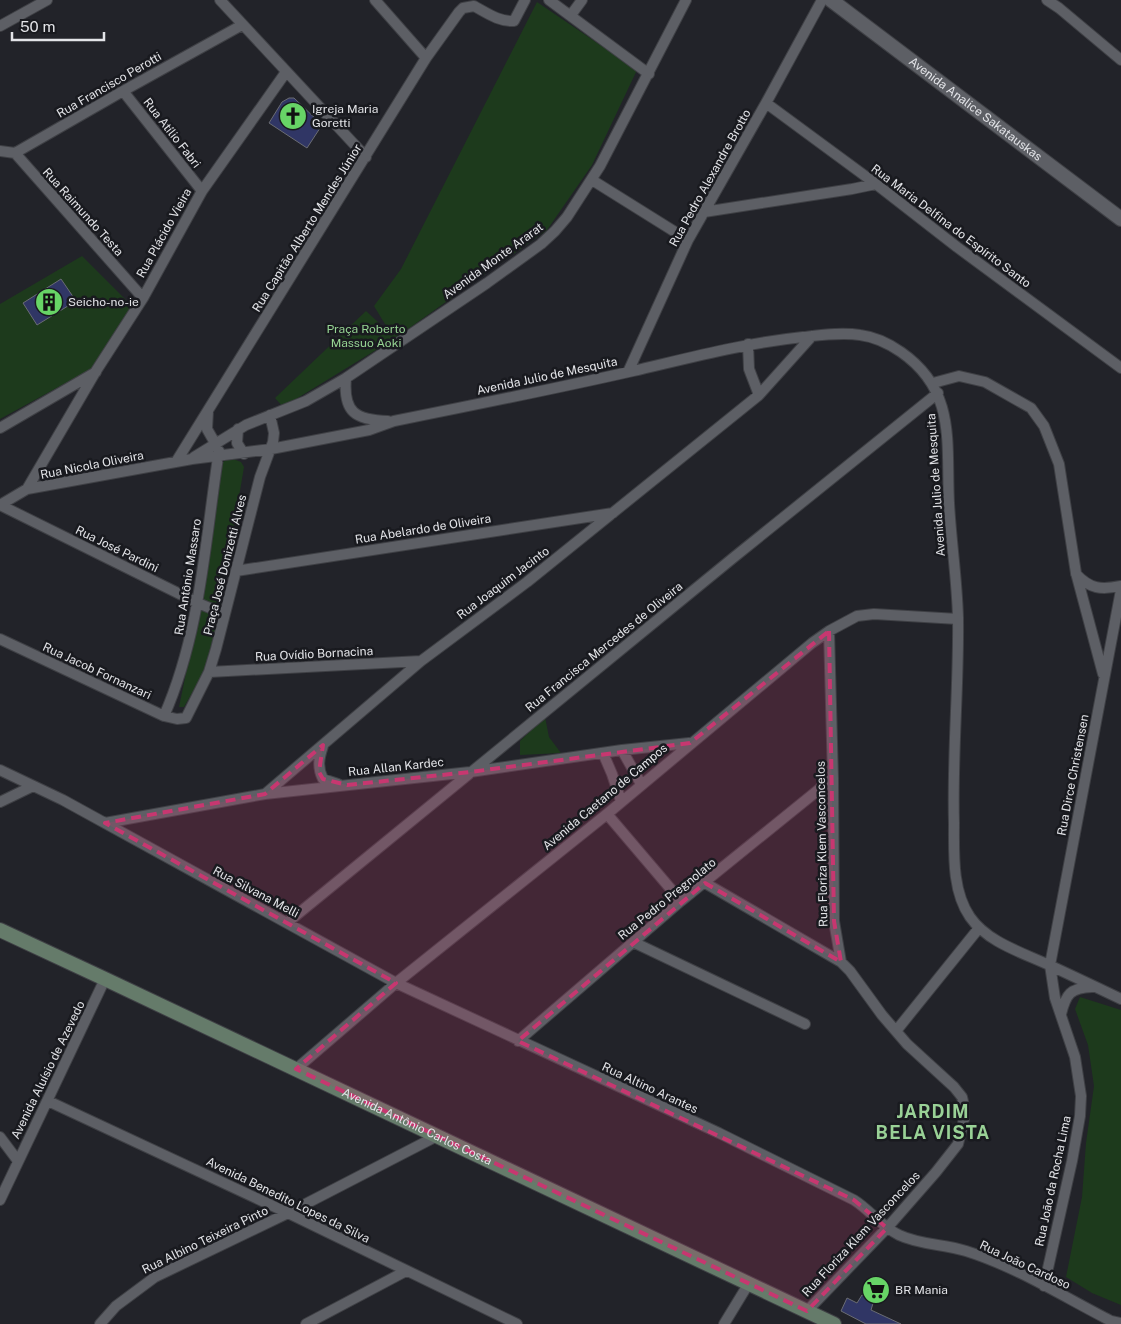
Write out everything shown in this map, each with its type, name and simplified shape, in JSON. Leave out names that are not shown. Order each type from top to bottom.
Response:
[{"type":"main road","name":"Avenida Antônio Carlos Costa","points":[[0,930],[834,1324]]},
{"type":"street","points":[[0,26],[47,0]]},
{"type":"street","points":[[220,0],[366,157]]},
{"type":"street","points":[[375,0],[426,58]]},
{"type":"street","name":"Rua Capitão Alberto Mendes Júnior","points":[[176,462],[426,58],[463,8],[474,6],[498,19],[514,21],[525,0]]},
{"type":"street","points":[[549,0],[649,74]]},
{"type":"street","points":[[571,15],[582,0]]},
{"type":"street","name":"Avenida Monte Ararat","points":[[270,415],[306,401],[346,378],[487,283],[541,244],[567,217],[592,180],[686,0]]},
{"type":"street","name":"Rua Pedro Alexandre Brotto","points":[[628,372],[688,240],[822,0]]},
{"type":"street","name":"Avenida Analice Sakatauskas","points":[[831,0],[1121,219]]},
{"type":"street","points":[[1047,0],[1121,60]]},
{"type":"street","name":"Rua Francisco Perotti","points":[[15,153],[123,90],[242,25]]},
{"type":"street","name":"Rua Plácido Vieira","points":[[28,489],[96,371],[142,298],[202,191],[286,72]]},
{"type":"street","name":"Rua Atílio Fabri","points":[[123,90],[202,191]]},
{"type":"street","name":"Rua Maria Delfina do Espírito Santo","points":[[766,103],[876,184],[956,247],[1121,368]]},
{"type":"street","points":[[0,151],[15,153]]},
{"type":"street","name":"Rua Raimundo Testa","points":[[15,153],[142,298]]},
{"type":"street","points":[[592,180],[688,240]]},
{"type":"street","points":[[704,212],[876,184]]},
{"type":"street","name":"Avenida Julio de Mesquita","points":[[271,450],[369,430],[394,421],[628,372],[748,344],[812,336],[857,334],[884,341],[916,362],[936,388],[942,404],[947,443],[949,506],[955,559],[958,619],[953,786],[956,876],[961,896],[968,914],[978,928],[1002,944],[1121,999]]},
{"type":"street","name":"Rua Joaquim Jacinto","points":[[265,794],[421,661],[527,582],[759,395],[812,336]]},
{"type":"street","points":[[748,344],[749,369],[759,395]]},
{"type":"street","points":[[0,428],[96,371]]},
{"type":"street","points":[[936,388],[959,376],[985,382],[1031,408],[1044,426],[1059,464],[1076,573],[1104,677]]},
{"type":"street","name":"Avenida Julio de Mesquita","points":[[346,378],[346,400],[354,412],[367,419],[394,421]]},
{"type":"street","name":"Rua Francisca Mercedes de Oliveira","points":[[288,922],[733,558],[936,388]]},
{"type":"street","points":[[208,410],[207,429],[218,441]]},
{"type":"street","name":"Rua Nicola Oliveira","points":[[192,459],[238,429],[270,415]]},
{"type":"street","name":"Praça José Donizetti Alves","points":[[186,718],[209,672],[260,477],[271,450],[274,433],[270,415]]},
{"type":"street","points":[[238,429],[237,443],[244,454]]},
{"type":"street","name":"Rua Antônio Massaro","points":[[164,716],[182,671],[198,603],[218,457],[218,441]]},
{"type":"street","name":"Rua Nicola Oliveira","points":[[0,505],[28,489],[192,459],[271,450]]},
{"type":"street","name":"Rua José Pardini","points":[[0,505],[224,614]]},
{"type":"street","name":"Rua Abelardo de Oliveira","points":[[236,571],[614,512]]},
{"type":"street","points":[[1076,573],[1084,582],[1096,588],[1108,589],[1121,586]]},
{"type":"street","name":"Rua Dirce Christensen","points":[[1050,965],[1121,590]]},
{"type":"street","name":"Avenida Caetano de Campos","points":[[296,1069],[396,983],[607,814],[690,743],[828,631],[857,616],[874,614],[958,619]]},
{"type":"street","name":"Rua Floriza Klem Vasconcelos","points":[[807,1311],[887,1228],[936,1172],[958,1144],[964,1118],[962,1097],[896,1031],[841,962],[834,921],[834,778],[828,631]]},
{"type":"street","name":"Rua Jacob Fornanzari","points":[[0,639],[164,716],[177,719],[186,718]]},
{"type":"street","name":"Rua Ovídio Bornacina","points":[[209,672],[421,661]]},
{"type":"street","name":"Rua Allan Kardec","points":[[105,823],[265,794],[470,772],[622,750],[690,743]]},
{"type":"street","points":[[323,745],[319,760],[319,772],[323,779],[347,785]]},
{"type":"street","points":[[622,750],[641,784]]},
{"type":"street","points":[[603,753],[621,801]]},
{"type":"street","name":"Rua Silvana Melli","points":[[0,770],[63,800],[396,983]]},
{"type":"street","name":"Rua Pedro Pregnolato","points":[[518,1042],[680,901],[705,883],[834,778]]},
{"type":"street","points":[[0,802],[33,786]]},
{"type":"street","points":[[607,814],[680,901]]},
{"type":"street","points":[[705,883],[841,962]]},
{"type":"street","points":[[896,1031],[978,928]]},
{"type":"street","points":[[633,942],[805,1024]]},
{"type":"street","name":"Rua João da Rocha Lima","points":[[1044,1286],[1080,1116],[1081,1096],[1075,1057],[1055,998],[1050,965]]},
{"type":"street","name":"Avenida Aluísio de Azevedo","points":[[0,1200],[105,979]]},
{"type":"street","name":"Rua Altino Arantes","points":[[396,983],[518,1042],[719,1134],[854,1200],[866,1208],[887,1228]]},
{"type":"street","points":[[1061,1014],[1065,998],[1073,990],[1095,987]]},
{"type":"street","name":"Avenida Benedito Lopes da Silva","points":[[48,1101],[288,1213],[406,1272],[517,1324]]},
{"type":"street","name":"Rua Albino Teixeira Pinto","points":[[100,1324],[116,1306],[155,1276],[288,1213],[437,1136]]},
{"type":"street","points":[[0,1137],[18,1161]]},
{"type":"street","name":"Rua João Cardoso","points":[[887,1228],[900,1236],[973,1254],[997,1263],[1111,1322],[1121,1323]]},
{"type":"street","points":[[306,1324],[406,1272]]},
{"type":"street","points":[[724,1324],[749,1284]]},
{"type":"highlighted area","points":[[829,631],[834,921],[841,962],[705,883],[518,1041],[854,1200],[887,1228],[807,1311],[296,1069],[396,983],[105,823],[265,794],[323,745],[319,772],[323,779],[347,785],[470,772],[690,743]]},
{"type":"green space","name":"Praça Roberto Massuo Aoki","points":[[537,2],[637,70],[592,165],[547,230],[394,339],[283,407],[275,398],[366,311],[391,334],[374,306],[401,269]]},
{"type":"green space","points":[[82,256],[132,306],[95,367],[0,419],[0,304]]},
{"type":"green space","points":[[233,459],[241,462],[244,467],[219,616],[204,672],[184,707],[179,707],[199,610],[220,464],[226,460]]},
{"type":"green space","points":[[545,717],[549,737],[561,753],[520,755],[520,741]]},
{"type":"green space","points":[[1080,997],[1121,1010],[1121,1305],[1092,1293],[1066,1277],[1082,1197],[1086,1143],[1094,1086],[1088,1045],[1075,1009]]},
{"type":"building","name":"Igreja Maria Goretti","points":[[289,98],[294,98],[322,125],[307,148],[269,123],[282,102]]},
{"type":"building","name":"Seicho-no-ie","points":[[61,279],[76,301],[37,325],[23,303]]},
{"type":"building","points":[[862,1295],[874,1300],[871,1310],[901,1324],[866,1324],[841,1311],[847,1298],[857,1303]]},
{"type":"place","name":"Igreja Maria Goretti","points":[[293,116]]},
{"type":"place","name":"Seicho-no-ie","points":[[49,302]]},
{"type":"place","name":"BR Mania","points":[[876,1290]]},
{"type":"district","name":"JARDIM BELA VISTA","points":[[933,1121]]}]
